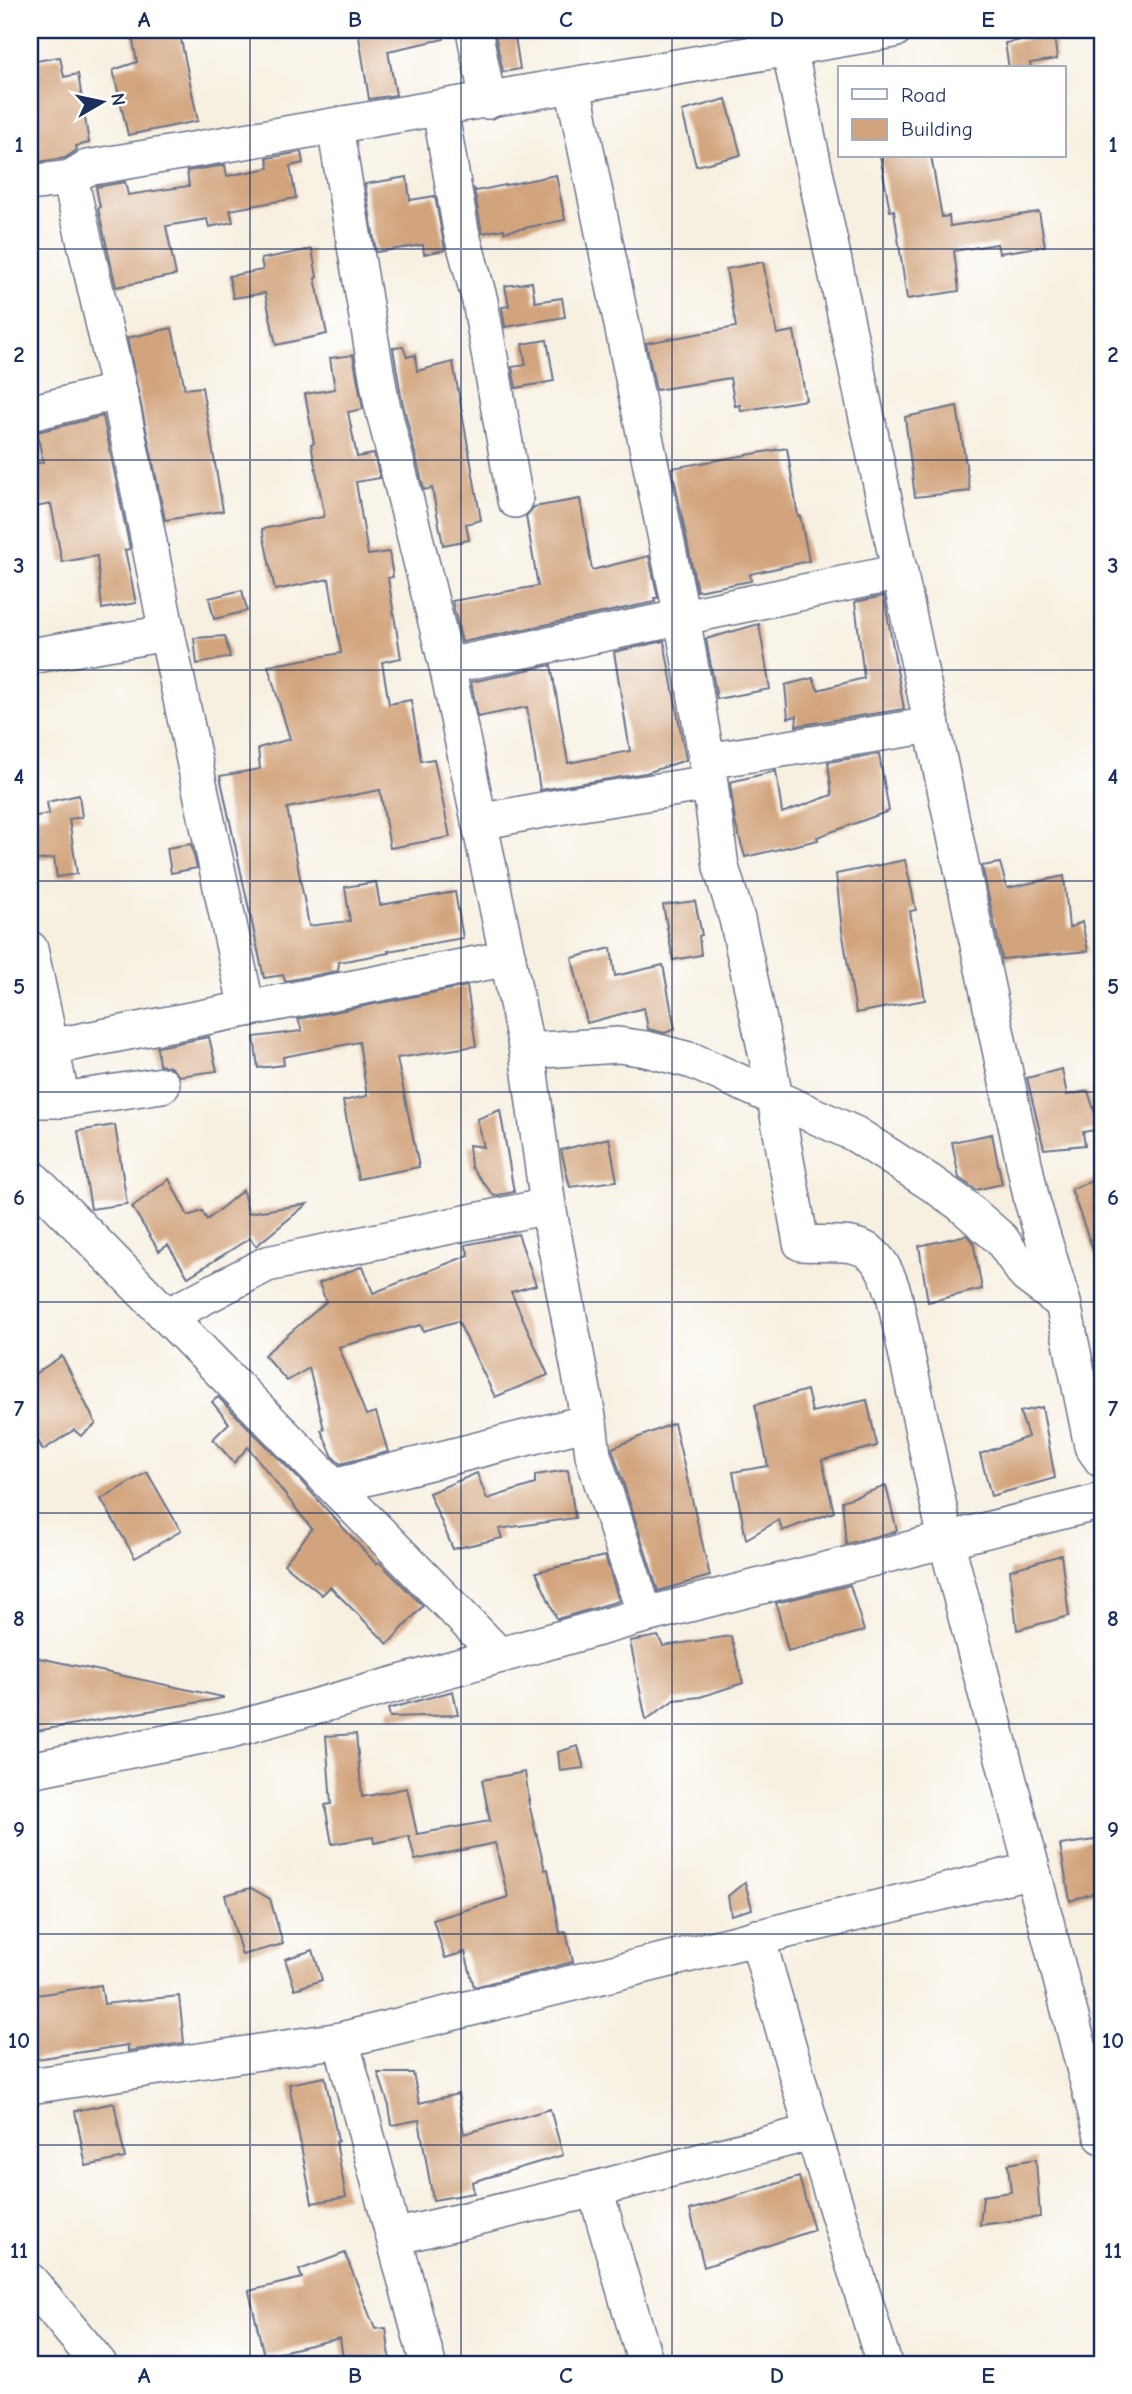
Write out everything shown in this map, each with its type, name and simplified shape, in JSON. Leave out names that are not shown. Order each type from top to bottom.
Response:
[{"type":"street","points":[[474,30],[488,101]]},
{"type":"street","points":[[30,183],[70,178],[87,168],[573,86],[806,41],[894,30]]},
{"type":"street","points":[[806,41],[900,572],[1032,1201],[1063,1303],[1092,1446],[1102,1460]]},
{"type":"street","points":[[573,86],[681,617],[708,772],[721,867],[737,919],[776,1099],[801,1243],[853,1245],[870,1252],[887,1270],[941,1507],[946,1540],[1102,2136]]},
{"type":"street","points":[[440,109],[461,230],[482,313],[515,500]]},
{"type":"street","points":[[335,127],[381,400],[447,666],[527,1051],[548,1206],[593,1455],[645,1615]]},
{"type":"street","points":[[70,178],[120,390],[167,633],[247,1009]]},
{"type":"street","points":[[30,413],[120,390]]},
{"type":"street","points":[[447,666],[900,572]]},
{"type":"street","points":[[30,656],[167,633]]},
{"type":"street","points":[[480,822],[932,725]]},
{"type":"street","points":[[30,949],[51,1047],[46,1100],[162,1085]]},
{"type":"street","points":[[51,1047],[508,958]]},
{"type":"street","points":[[527,1051],[618,1045],[646,1049],[693,1061],[855,1134],[961,1204],[1002,1239],[1026,1275],[1063,1303]]},
{"type":"street","points":[[30,1176],[499,1655]]},
{"type":"street","points":[[167,1316],[267,1264],[548,1206]]},
{"type":"street","points":[[334,1486],[589,1422]]},
{"type":"street","points":[[30,1770],[231,1730],[645,1615],[1099,1503],[1102,1499]]},
{"type":"street","points":[[30,2087],[341,2040],[1032,1870]]},
{"type":"street","points":[[757,1937],[884,2364]]},
{"type":"street","points":[[341,2040],[428,2364]]},
{"type":"street","points":[[394,2237],[595,2189],[813,2132]]},
{"type":"street","points":[[595,2189],[646,2364]]},
{"type":"street","points":[[30,2281],[99,2364]]},
{"type":"building","points":[[131,30],[179,30],[198,121],[128,135],[113,70],[137,62]]},
{"type":"building","points":[[358,30],[443,30],[444,39],[388,51],[396,95],[369,99]]},
{"type":"building","points":[[494,30],[514,30],[520,69],[503,72]]},
{"type":"building","points":[[1054,35],[1057,59],[1030,63],[1031,66],[1009,66],[1005,43]]},
{"type":"building","points":[[60,57],[64,77],[78,74],[89,143],[76,146],[77,150],[65,158],[30,163],[30,62]]},
{"type":"building","points":[[726,99],[741,155],[696,166],[682,111]]},
{"type":"building","points":[[301,152],[303,163],[290,166],[296,198],[230,210],[233,222],[209,227],[207,219],[166,226],[176,275],[116,287],[98,208],[96,187],[125,182],[128,195],[189,186],[187,171],[225,165],[227,176],[269,168],[267,158]]},
{"type":"building","points":[[880,158],[931,158],[942,217],[949,216],[950,226],[1039,212],[1045,246],[999,253],[997,244],[954,251],[959,291],[907,299],[894,210],[890,211]]},
{"type":"building","points":[[556,175],[565,220],[504,232],[504,229],[482,233],[474,189],[476,191]]},
{"type":"building","points":[[407,177],[410,200],[435,196],[445,250],[424,254],[423,245],[376,252],[365,184]]},
{"type":"building","points":[[312,249],[327,334],[276,345],[265,293],[233,298],[229,276],[263,270],[261,259]]},
{"type":"building","points":[[763,262],[777,334],[794,331],[806,400],[741,411],[740,405],[735,406],[730,378],[656,390],[646,343],[736,327],[726,269]]},
{"type":"building","points":[[532,282],[535,302],[562,298],[565,317],[505,327],[502,307],[509,306],[505,286]]},
{"type":"building","points":[[172,328],[185,389],[202,387],[223,511],[165,520],[127,338]]},
{"type":"building","points":[[547,340],[554,381],[516,388],[512,367],[526,365],[522,344]]},
{"type":"building","points":[[403,347],[407,357],[415,355],[417,371],[453,362],[481,520],[466,524],[469,540],[443,545],[432,488],[424,490],[401,396],[393,348]]},
{"type":"building","points":[[353,355],[363,409],[348,412],[357,457],[374,454],[380,478],[356,482],[368,555],[389,552],[393,577],[388,578],[401,658],[382,662],[389,704],[411,700],[421,761],[434,759],[450,837],[390,848],[380,790],[287,808],[309,926],[350,921],[345,887],[376,882],[380,905],[455,892],[463,938],[339,962],[338,971],[285,981],[283,975],[264,978],[220,776],[260,769],[258,748],[290,739],[268,666],[341,653],[329,579],[275,590],[262,529],[323,517],[305,394],[335,389],[330,358]]},
{"type":"building","points":[[957,406],[970,491],[915,497],[905,417]]},
{"type":"building","points":[[103,416],[130,549],[125,550],[136,603],[102,609],[97,556],[62,562],[51,504],[30,508],[30,465],[43,462],[37,432]]},
{"type":"building","points":[[787,448],[798,516],[809,561],[750,574],[751,581],[697,591],[672,468]]},
{"type":"building","points":[[580,499],[592,570],[649,556],[658,598],[654,598],[655,602],[462,642],[452,601],[538,586],[526,516],[534,507]]},
{"type":"building","points":[[242,590],[247,611],[214,619],[209,598]]},
{"type":"building","points":[[884,596],[904,709],[796,726],[797,716],[788,718],[785,685],[813,678],[818,690],[864,678],[855,602]]},
{"type":"building","points":[[759,624],[770,689],[717,699],[706,639]]},
{"type":"building","points":[[225,636],[230,657],[197,664],[194,638]]},
{"type":"building","points":[[664,641],[686,760],[646,773],[540,790],[527,707],[478,717],[471,682],[551,665],[568,763],[630,751],[614,652]]},
{"type":"building","points":[[879,754],[889,811],[817,837],[818,840],[745,857],[735,822],[730,782],[776,771],[782,813],[832,795],[828,762]]},
{"type":"building","points":[[79,795],[82,817],[69,819],[77,874],[57,877],[54,858],[30,861],[30,817],[49,814],[47,802]]},
{"type":"building","points":[[191,844],[197,868],[171,873],[167,848]]},
{"type":"building","points":[[905,860],[916,910],[910,911],[925,1000],[856,1013],[836,874]]},
{"type":"building","points":[[1000,863],[1007,888],[1064,876],[1069,928],[1082,922],[1088,951],[1002,959],[982,866]]},
{"type":"building","points":[[695,901],[702,935],[699,936],[701,955],[673,960],[663,905]]},
{"type":"building","points":[[611,948],[615,976],[663,965],[675,1029],[665,1033],[648,1029],[644,1008],[587,1023],[572,958]]},
{"type":"building","points":[[467,986],[476,1046],[397,1058],[419,1167],[358,1179],[343,1101],[367,1096],[359,1042],[283,1057],[284,1065],[258,1068],[254,1037],[302,1031],[298,1019]]},
{"type":"building","points":[[209,1037],[217,1071],[179,1076],[170,1067],[159,1065],[157,1047]]},
{"type":"building","points":[[1062,1069],[1067,1095],[1088,1091],[1100,1129],[1083,1132],[1085,1145],[1044,1149],[1027,1078]]},
{"type":"building","points":[[500,1110],[514,1192],[494,1196],[471,1167],[469,1145],[484,1147],[477,1119]]},
{"type":"building","points":[[115,1125],[127,1204],[91,1209],[78,1131]]},
{"type":"building","points":[[992,1134],[1002,1184],[976,1190],[959,1178],[952,1142]]},
{"type":"building","points":[[609,1138],[617,1181],[570,1187],[561,1150]]},
{"type":"building","points":[[1102,1177],[1102,1268],[1100,1269],[1071,1189]]},
{"type":"building","points":[[169,1179],[188,1216],[202,1211],[207,1220],[243,1190],[248,1213],[307,1204],[256,1246],[250,1238],[188,1277],[168,1245],[159,1251],[132,1207]]},
{"type":"building","points":[[518,1234],[536,1285],[511,1292],[548,1375],[495,1397],[458,1321],[423,1331],[421,1325],[339,1347],[366,1415],[376,1412],[388,1452],[340,1464],[333,1457],[321,1430],[324,1429],[309,1368],[287,1381],[264,1355],[326,1302],[319,1283],[363,1266],[373,1293],[469,1255],[465,1245]]},
{"type":"building","points":[[966,1235],[973,1241],[982,1289],[928,1302],[919,1246]]},
{"type":"building","points":[[62,1356],[96,1424],[81,1436],[74,1430],[43,1450],[30,1426],[30,1377]]},
{"type":"building","points":[[807,1390],[812,1412],[867,1400],[877,1446],[822,1460],[834,1512],[782,1531],[779,1520],[746,1539],[733,1472],[768,1466],[755,1405]]},
{"type":"building","points":[[218,1397],[300,1480],[376,1564],[379,1562],[423,1606],[388,1644],[330,1587],[322,1595],[284,1564],[312,1529],[248,1447],[234,1463],[213,1439],[229,1423],[212,1402]]},
{"type":"building","points":[[1042,1407],[1055,1478],[991,1496],[980,1454],[1028,1437],[1020,1412]]},
{"type":"building","points":[[674,1423],[710,1576],[658,1591],[612,1448]]},
{"type":"building","points":[[568,1470],[575,1518],[499,1529],[502,1538],[453,1549],[429,1493],[477,1473],[487,1499],[535,1484],[535,1475]]},
{"type":"building","points":[[147,1472],[181,1531],[135,1558],[101,1499]]},
{"type":"building","points":[[886,1486],[897,1531],[846,1544],[842,1501]]},
{"type":"building","points":[[1061,1555],[1069,1616],[1017,1630],[1010,1570]]},
{"type":"building","points":[[605,1556],[619,1601],[557,1619],[536,1572]]},
{"type":"building","points":[[850,1585],[864,1631],[788,1651],[776,1603]]},
{"type":"building","points":[[658,1636],[663,1646],[731,1636],[743,1683],[700,1697],[674,1700],[646,1720],[630,1641]]},
{"type":"building","points":[[30,1656],[223,1697],[223,1698],[30,1732]]},
{"type":"building","points":[[453,1691],[458,1715],[390,1717],[388,1709]]},
{"type":"building","points":[[356,1734],[362,1797],[407,1788],[417,1834],[490,1821],[482,1780],[525,1772],[528,1800],[545,1870],[548,1869],[560,1933],[566,1932],[573,1962],[474,1987],[465,1952],[445,1958],[433,1920],[508,1897],[495,1843],[415,1860],[409,1836],[374,1843],[373,1837],[332,1844],[325,1805],[331,1804],[326,1736]]},
{"type":"building","points":[[578,1746],[584,1768],[560,1771],[558,1752]]},
{"type":"building","points":[[1102,1839],[1102,1890],[1070,1901],[1060,1845]]},
{"type":"building","points":[[745,1882],[752,1909],[731,1915],[728,1896]]},
{"type":"building","points":[[251,1888],[270,1899],[283,1944],[242,1955],[225,1895]]},
{"type":"building","points":[[313,1950],[322,1980],[295,1989],[285,1959]]},
{"type":"building","points":[[101,1985],[104,2004],[179,1996],[184,2043],[128,2051],[128,2045],[30,2060],[30,1996]]},
{"type":"building","points":[[378,2073],[413,2073],[419,2103],[458,2094],[464,2134],[550,2109],[563,2155],[472,2182],[474,2193],[433,2200],[419,2120],[392,2125]]},
{"type":"building","points":[[325,2077],[346,2197],[312,2203],[289,2084]]},
{"type":"building","points":[[114,2103],[125,2158],[86,2166],[75,2111]]},
{"type":"building","points":[[1036,2159],[1040,2217],[980,2225],[983,2196],[1011,2192],[1008,2164]]},
{"type":"building","points":[[799,2177],[814,2230],[704,2267],[690,2210]]},
{"type":"building","points":[[345,2253],[375,2329],[386,2328],[391,2364],[344,2364],[340,2338],[264,2356],[249,2291],[302,2278],[299,2270]]}]
